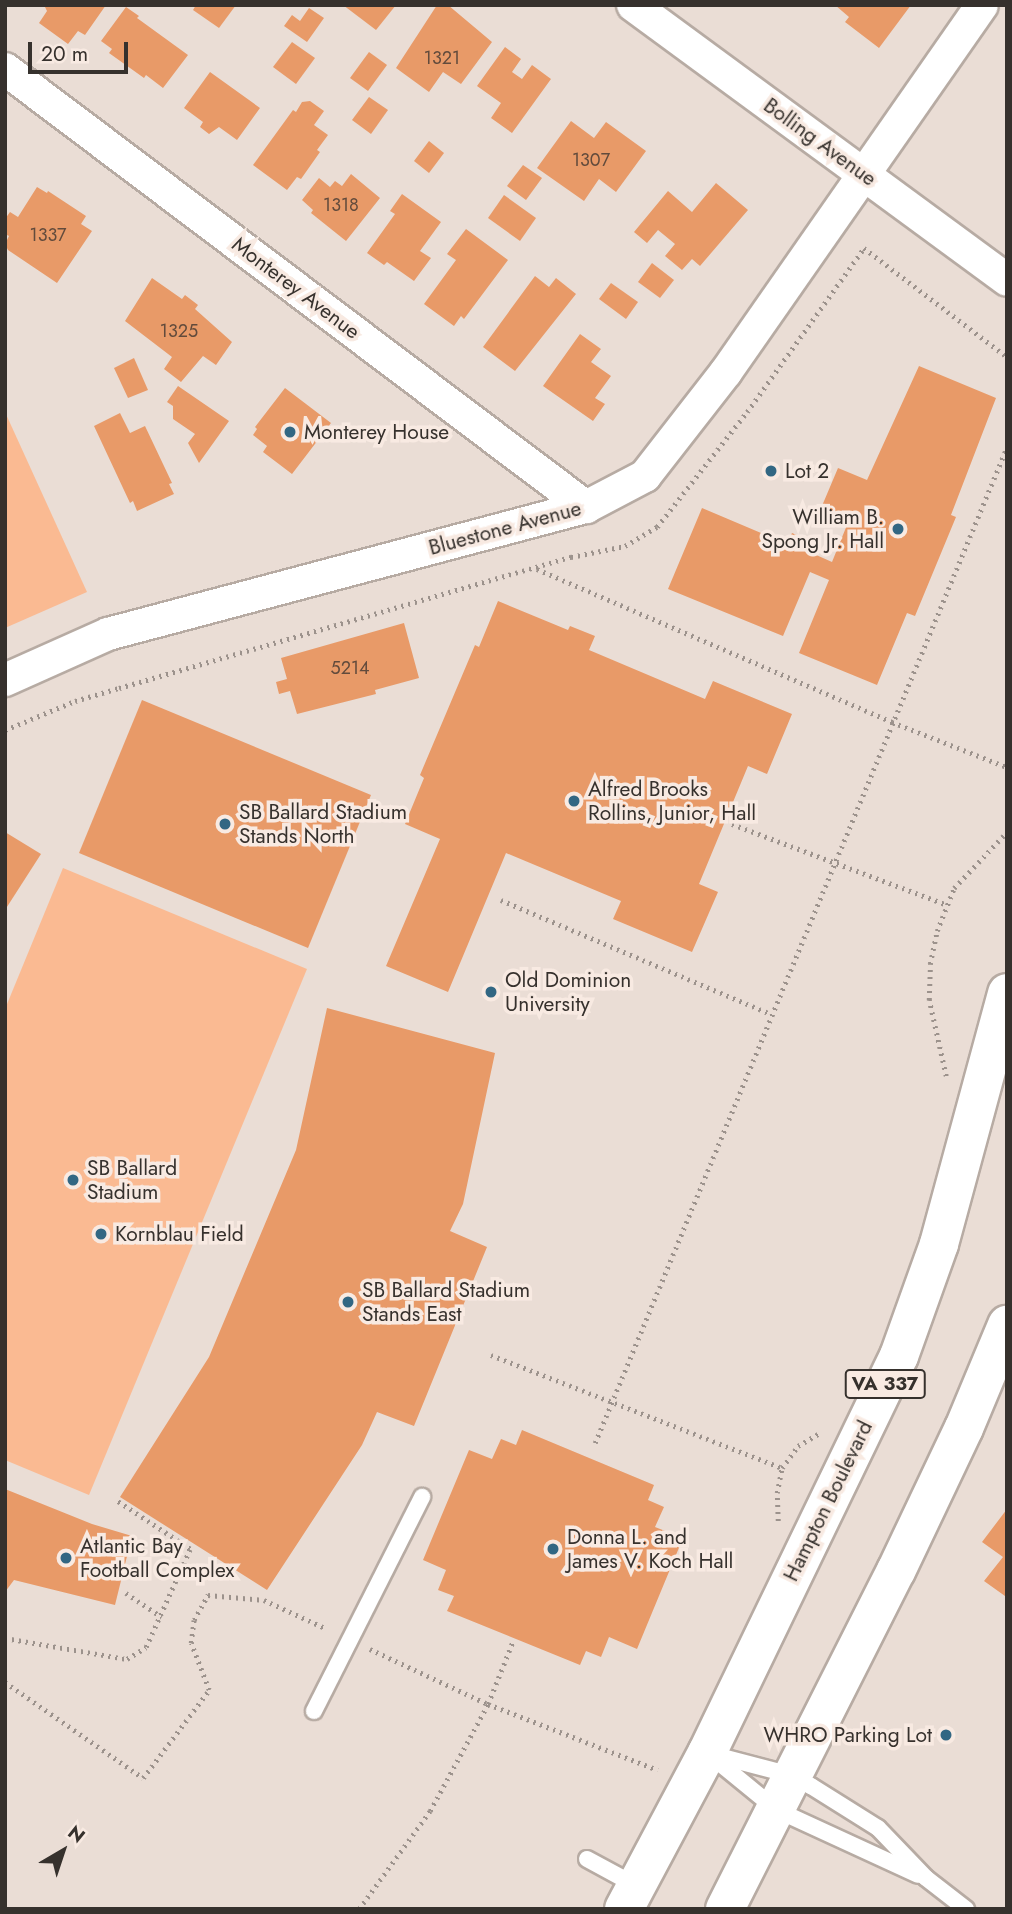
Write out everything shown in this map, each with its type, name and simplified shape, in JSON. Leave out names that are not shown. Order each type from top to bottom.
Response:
[{"type":"main road","name":"Hampton Boulevard","points":[[631,1897],[707,1753],[899,1356],[939,1244],[1007,993]]},
{"type":"main road","points":[[725,1909],[902,1559],[964,1428],[1007,1325]]},
{"type":"street","name":"Bolling Avenue","points":[[633,5],[1007,280]]},
{"type":"street","name":"Bluestone Avenue","points":[[5,680],[108,634],[586,508],[645,476],[726,372],[862,173],[982,5]]},
{"type":"street","name":"Monterey Avenue","points":[[5,69],[586,508]]},
{"type":"lane","points":[[314,1711],[422,1497]]},
{"type":"lane","points":[[707,1753],[791,1775],[878,1828],[926,1878],[966,1909]]},
{"type":"lane","points":[[707,1753],[777,1810],[926,1878]]},
{"type":"lane","points":[[587,1859],[631,1897]]},
{"type":"path","points":[[864,248],[1007,357]]},
{"type":"path","points":[[595,1443],[1007,447]]},
{"type":"path","points":[[535,568],[892,722],[1007,767]]},
{"type":"path","points":[[732,824],[947,905]]},
{"type":"path","points":[[947,1079],[929,1000],[930,964],[937,931],[954,888],[1007,832]]},
{"type":"path","points":[[501,900],[771,1014]]},
{"type":"path","points":[[491,1355],[782,1468]]},
{"type":"path","points":[[781,1531],[777,1493],[782,1468],[798,1446],[827,1427]]},
{"type":"path","points":[[5,1638],[127,1659],[146,1647],[190,1549],[117,1500]]},
{"type":"path","points":[[126,1593],[162,1616]]},
{"type":"path","points":[[359,1909],[430,1811],[488,1704],[513,1641]]},
{"type":"shaded area","points":[[5,412],[87,592],[5,628]]},
{"type":"shaded area","name":"Kornblau Field","points":[[63,868],[307,969],[89,1495],[5,1460],[5,1009]]},
{"type":"building","points":[[44,5],[106,5],[85,35],[78,31],[68,44],[39,23],[47,11]]},
{"type":"building","points":[[196,5],[236,5],[219,28],[193,10]]},
{"type":"building","points":[[343,5],[396,5],[376,30]]},
{"type":"building","points":[[437,5],[448,5],[492,42],[461,84],[443,72],[429,92],[396,68]]},
{"type":"building","points":[[835,5],[911,5],[879,48],[845,22],[849,17]]},
{"type":"building","points":[[126,7],[188,55],[163,88],[109,53],[112,49],[101,41]]},
{"type":"building","points":[[309,8],[324,18],[307,42],[284,26],[292,15],[300,21]]},
{"type":"building","points":[[292,42],[315,58],[296,84],[273,67]]},
{"type":"building","points":[[505,47],[521,59],[512,72],[522,79],[532,65],[551,79],[512,133],[491,118],[501,103],[477,86]]},
{"type":"building","points":[[369,52],[387,65],[368,91],[350,78]]},
{"type":"building","points":[[210,72],[260,108],[237,140],[219,127],[209,134],[200,127],[203,122],[184,108]]},
{"type":"building","points":[[369,97],[388,110],[371,134],[352,120]]},
{"type":"building","points":[[310,101],[324,111],[314,125],[328,135],[301,179],[297,177],[287,190],[253,165],[293,110],[296,112],[302,102]]},
{"type":"building","points":[[571,121],[594,138],[606,122],[646,151],[616,192],[599,179],[584,201],[537,168]]},
{"type":"building","points":[[429,141],[444,153],[429,173],[414,161]]},
{"type":"building","points":[[523,165],[542,178],[526,200],[507,186]]},
{"type":"building","points":[[351,174],[380,198],[346,241],[311,213],[313,210],[302,200],[319,178],[330,187],[335,181],[342,186]]},
{"type":"building","points":[[716,183],[748,210],[700,266],[692,259],[682,270],[665,256],[675,244],[658,230],[647,243],[634,232],[668,191],[692,212]]},
{"type":"building","points":[[37,187],[47,193],[48,191],[86,216],[81,224],[92,231],[57,283],[8,250],[5,244],[9,236],[5,234],[5,219],[10,212],[18,217]]},
{"type":"building","points":[[402,194],[441,222],[420,251],[431,258],[414,281],[387,262],[384,265],[367,253],[395,214],[390,211]]},
{"type":"building","points":[[504,195],[536,218],[520,241],[488,218]]},
{"type":"building","points":[[466,229],[508,260],[464,319],[461,316],[454,326],[424,304],[456,260],[447,254]]},
{"type":"building","points":[[652,263],[674,280],[660,298],[638,282]]},
{"type":"building","points":[[535,276],[549,287],[556,278],[576,294],[515,371],[483,347]]},
{"type":"building","points":[[152,278],[182,299],[185,295],[198,305],[195,309],[232,342],[216,365],[203,356],[181,382],[164,369],[172,357],[125,321]]},
{"type":"building","points":[[611,283],[638,302],[626,319],[599,299]]},
{"type":"building","points":[[580,334],[601,349],[591,362],[611,376],[595,398],[605,404],[593,421],[543,386]]},
{"type":"building","points":[[134,358],[148,390],[128,398],[114,368]]},
{"type":"building","name":"William B. Spong Jr. Hall","points":[[919,366],[996,398],[951,515],[956,517],[915,616],[907,613],[877,685],[799,653],[829,580],[810,572],[783,636],[668,589],[702,508],[787,544],[792,533],[818,544],[814,554],[832,562],[847,525],[819,513],[838,468],[867,480]]},
{"type":"building","points":[[178,386],[229,421],[199,463],[188,443],[195,434],[173,419],[173,406],[167,402]]},
{"type":"building","name":"Monterey House","points":[[285,388],[331,423],[292,474],[263,452],[267,446],[253,435],[257,429],[255,427]]},
{"type":"building","points":[[120,413],[130,433],[145,426],[172,483],[169,484],[174,494],[137,511],[133,501],[130,503],[94,426]]},
{"type":"building","name":"Alfred Brooks Rollins, Junior, Hall","points":[[498,601],[568,630],[570,626],[595,636],[589,650],[705,699],[713,681],[792,714],[767,774],[748,766],[699,884],[718,892],[692,952],[613,919],[621,901],[506,853],[448,992],[386,966],[440,839],[405,824],[424,778],[420,775],[475,645],[479,647]]},
{"type":"building","points":[[404,623],[419,678],[375,690],[376,694],[297,714],[290,691],[279,694],[276,682],[287,679],[281,658]]},
{"type":"building","name":"SB Ballard Stadium Stands North","points":[[142,700],[371,795],[308,948],[79,853]]},
{"type":"building","points":[[5,832],[41,854],[5,910]]},
{"type":"building","name":"SB Ballard Stadium Stands East","points":[[327,1008],[495,1053],[463,1204],[450,1231],[487,1247],[414,1426],[377,1412],[362,1445],[267,1590],[120,1497],[209,1357],[296,1150]]},
{"type":"building","name":"Donna L. and James V. Koch Hall","points":[[522,1430],[654,1485],[648,1500],[664,1507],[655,1527],[683,1538],[637,1649],[609,1637],[601,1657],[586,1651],[580,1665],[447,1611],[454,1596],[438,1590],[446,1570],[423,1560],[469,1450],[492,1459],[501,1439],[516,1445]]},
{"type":"building","name":"Atlantic Bay Football Complex","points":[[5,1489],[92,1524],[132,1536],[115,1605],[14,1580],[5,1592]]},
{"type":"building","points":[[1007,1509],[1005,1596],[984,1581],[1003,1557],[982,1542]]},
{"type":"place","name":"Monterey House","points":[[290,432]]},
{"type":"place","name":"Lot 2","points":[[771,471]]},
{"type":"place","name":"William B. Spong Jr. Hall","points":[[898,529]]},
{"type":"place","name":"Alfred Brooks Rollins, Junior, Hall","points":[[574,801]]},
{"type":"place","name":"SB Ballard Stadium Stands North","points":[[225,824]]},
{"type":"place","name":"Old Dominion University","points":[[491,992]]},
{"type":"place","name":"SB Ballard Stadium","points":[[73,1180]]},
{"type":"place","name":"Kornblau Field","points":[[101,1234]]},
{"type":"place","name":"SB Ballard Stadium Stands East","points":[[348,1302]]},
{"type":"place","name":"Donna L. and James V. Koch Hall","points":[[553,1549]]},
{"type":"place","name":"Atlantic Bay Football Complex","points":[[66,1558]]},
{"type":"place","name":"WHRO Parking Lot","points":[[946,1735]]}]
